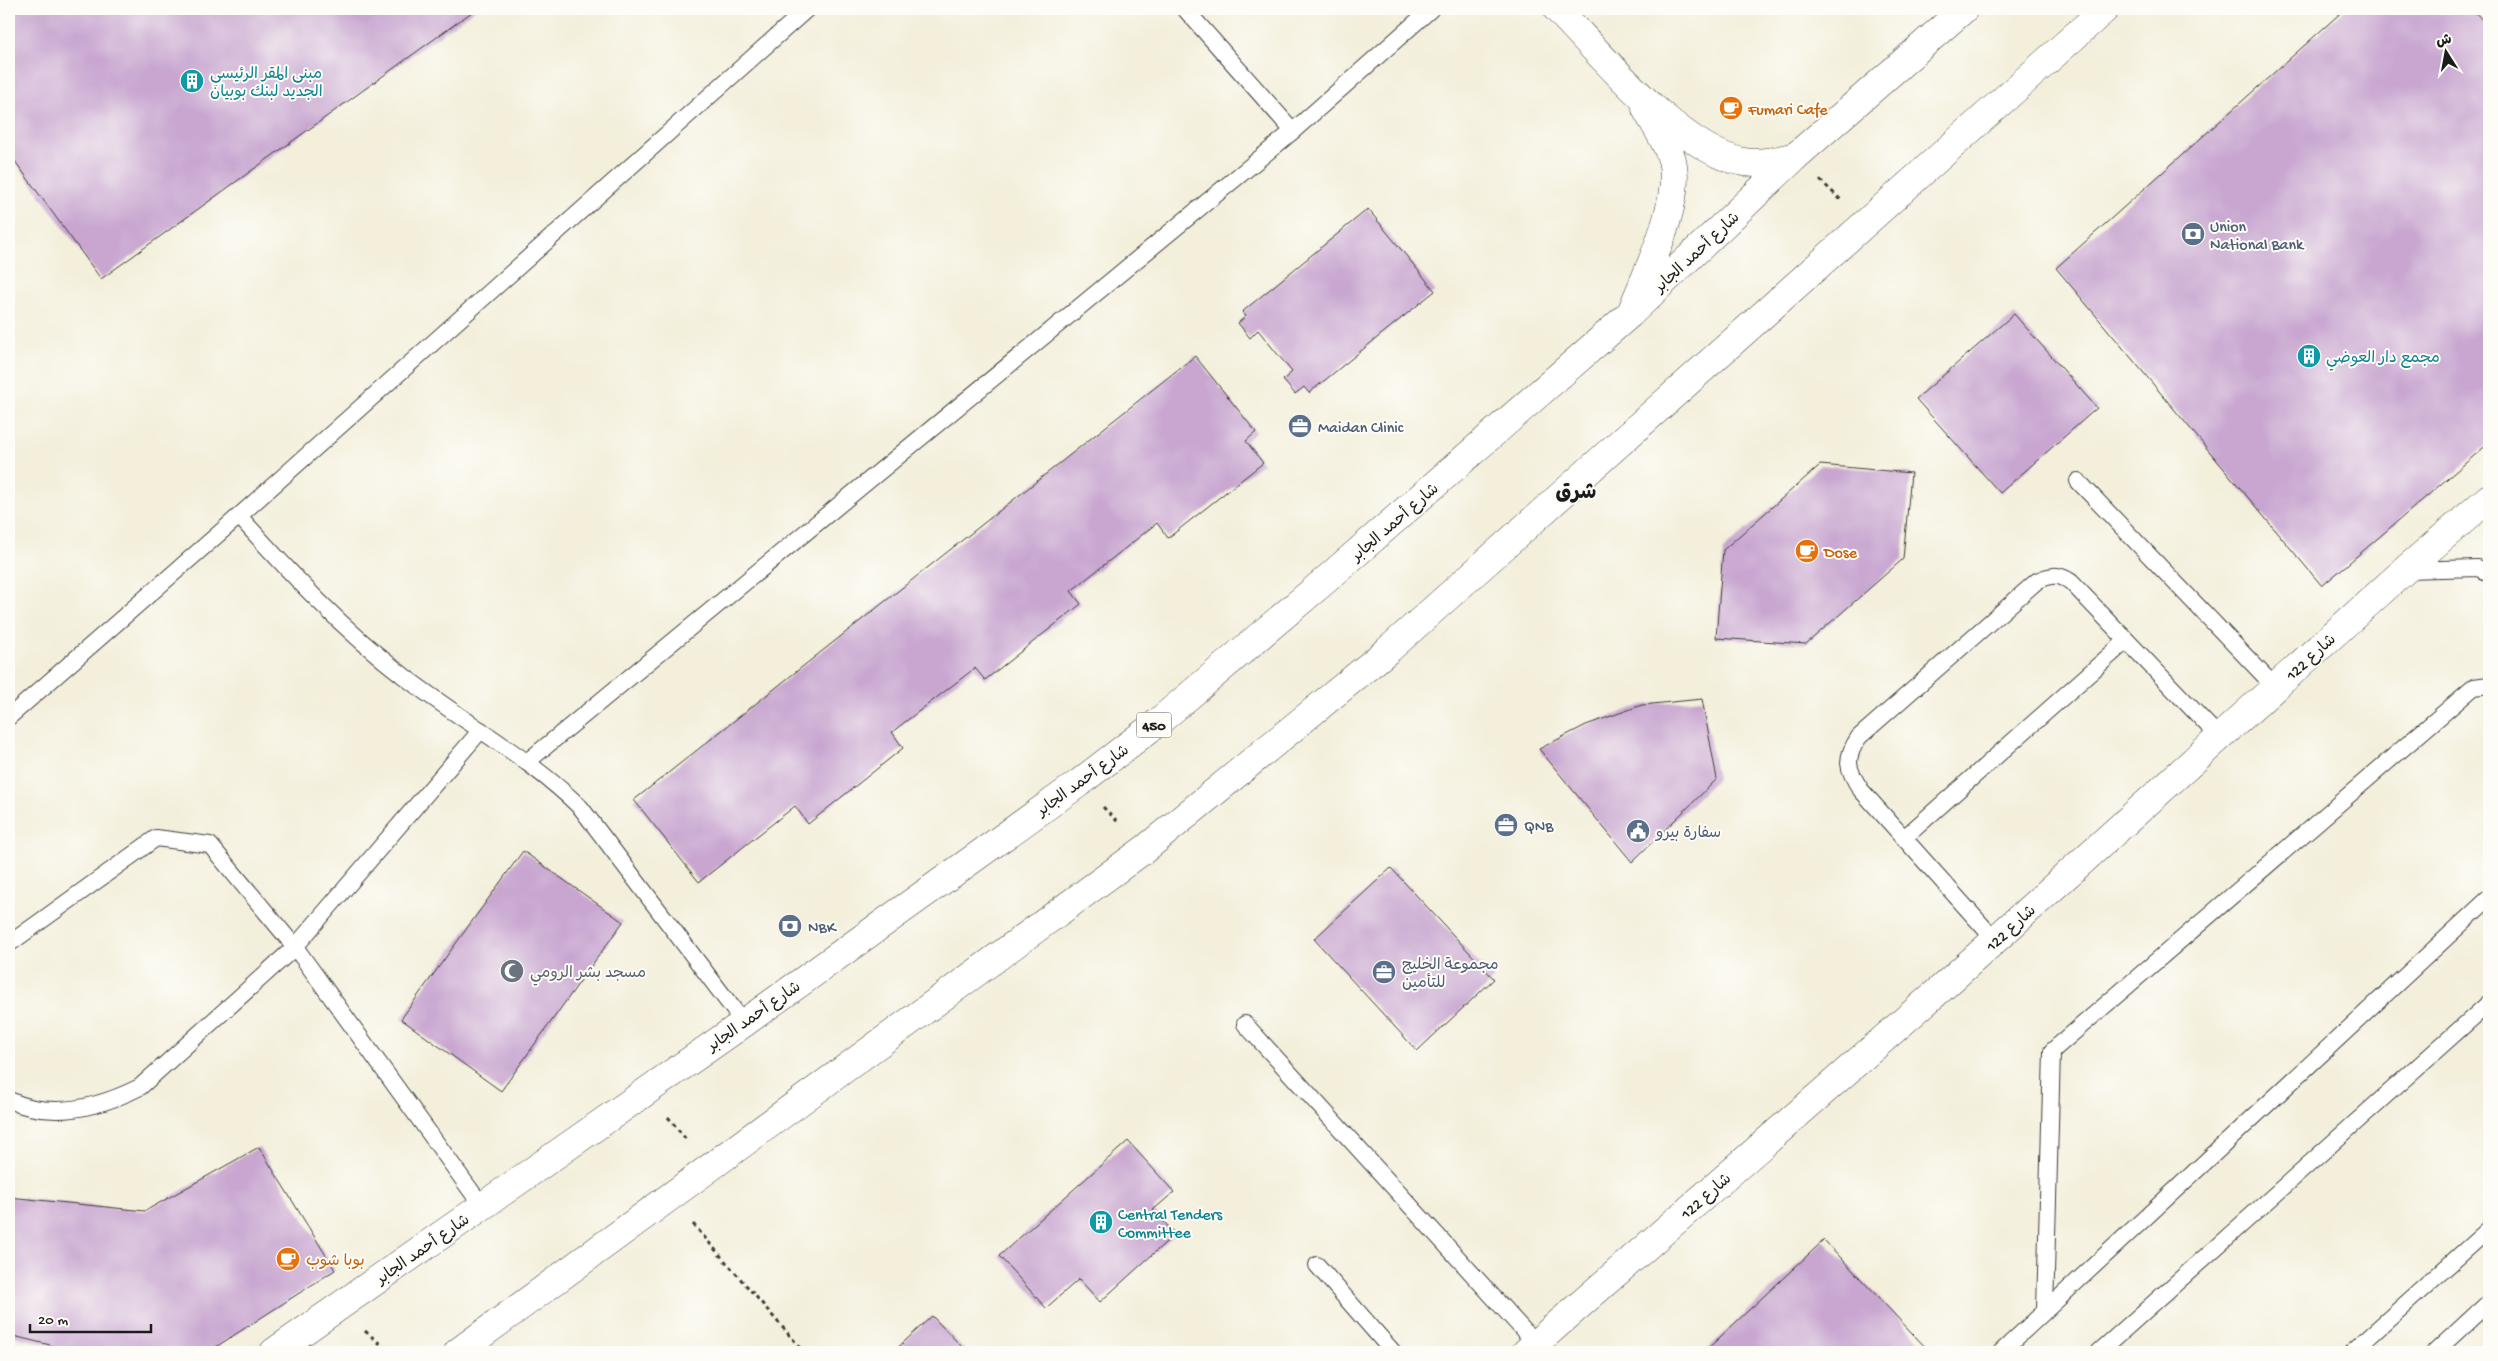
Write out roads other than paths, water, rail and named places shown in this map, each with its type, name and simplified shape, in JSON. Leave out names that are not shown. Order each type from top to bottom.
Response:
[{"type":"main road","points":[[1557,9],[1638,94],[1695,140],[1718,154],[1743,162],[1770,162],[1796,156]]},
{"type":"main road","name":"شارع أحمد الجابر","points":[[274,1352],[299,1342],[482,1206],[744,1023],[1079,783],[1157,723],[1328,578],[1631,313],[1796,156],[1964,9]]},
{"type":"main road","points":[[458,1352],[1145,849],[1387,651],[2105,9]]},
{"type":"main road","points":[[1631,313],[1656,248],[1674,190],[1675,174],[1666,143],[1638,94]]},
{"type":"main road","name":"شارع 122","points":[[1531,1348],[1995,940],[2405,570],[2489,498]]},
{"type":"lane","points":[[9,717],[239,516],[807,9]]},
{"type":"lane","points":[[1185,9],[1293,131]]},
{"type":"lane","points":[[528,761],[1293,131],[1431,9]]},
{"type":"lane","points":[[2078,481],[2275,688]]},
{"type":"lane","points":[[239,516],[287,570],[374,653],[436,700],[528,761],[556,783],[581,808],[744,1023]]},
{"type":"lane","points":[[2405,570],[2478,568],[2489,573]]},
{"type":"lane","points":[[1995,940],[1861,790],[1853,778],[1848,764],[1850,750],[1859,737],[2037,581],[2054,575],[2063,576],[2071,582],[2220,738]]},
{"type":"lane","points":[[1904,838],[2126,641]]},
{"type":"lane","points":[[2044,1310],[2052,1051],[2474,687],[2489,685]]},
{"type":"lane","points":[[9,1100],[39,1108],[66,1110],[117,1099],[140,1086],[295,947],[481,730]]},
{"type":"lane","points":[[9,944],[156,838],[210,845],[295,947],[482,1206]]},
{"type":"lane","points":[[2001,1352],[2489,898]]},
{"type":"lane","points":[[2099,1352],[2489,1003]]},
{"type":"lane","points":[[1245,1024],[1531,1348]]},
{"type":"lane","points":[[2352,1352],[2489,1229]]},
{"type":"lane","points":[[1317,1265],[1393,1352]]},
{"type":"lane","points":[[2435,1352],[2489,1302]]},
{"type":"place","name":"مبنى المقر الرئيسي الجديد لبنك بوبيان","points":[[192,81]]},
{"type":"place","name":"Fumari Cafe","points":[[1731,108]]},
{"type":"place","name":"Union National Bank","points":[[2193,234]]},
{"type":"place","name":"مجمع دار العوضي","points":[[2309,356]]},
{"type":"place","name":"Maidan Clinic","points":[[1300,426]]},
{"type":"place","name":"Dose","points":[[1807,551]]},
{"type":"place","name":"QNB","points":[[1506,825]]},
{"type":"place","name":"سفارة بيرو","points":[[1638,831]]},
{"type":"place","name":"NBK","points":[[790,926]]},
{"type":"place","name":"مسجد بشر الرومي","points":[[512,971]]},
{"type":"place","name":"مجموعة الخليج للتأمين","points":[[1384,972]]},
{"type":"place","name":"Central Tenders Committee","points":[[1101,1222]]},
{"type":"place","name":"بوبا شوب","points":[[288,1259]]},
{"type":"district","name":"شرق","points":[[1576,491]]}]
